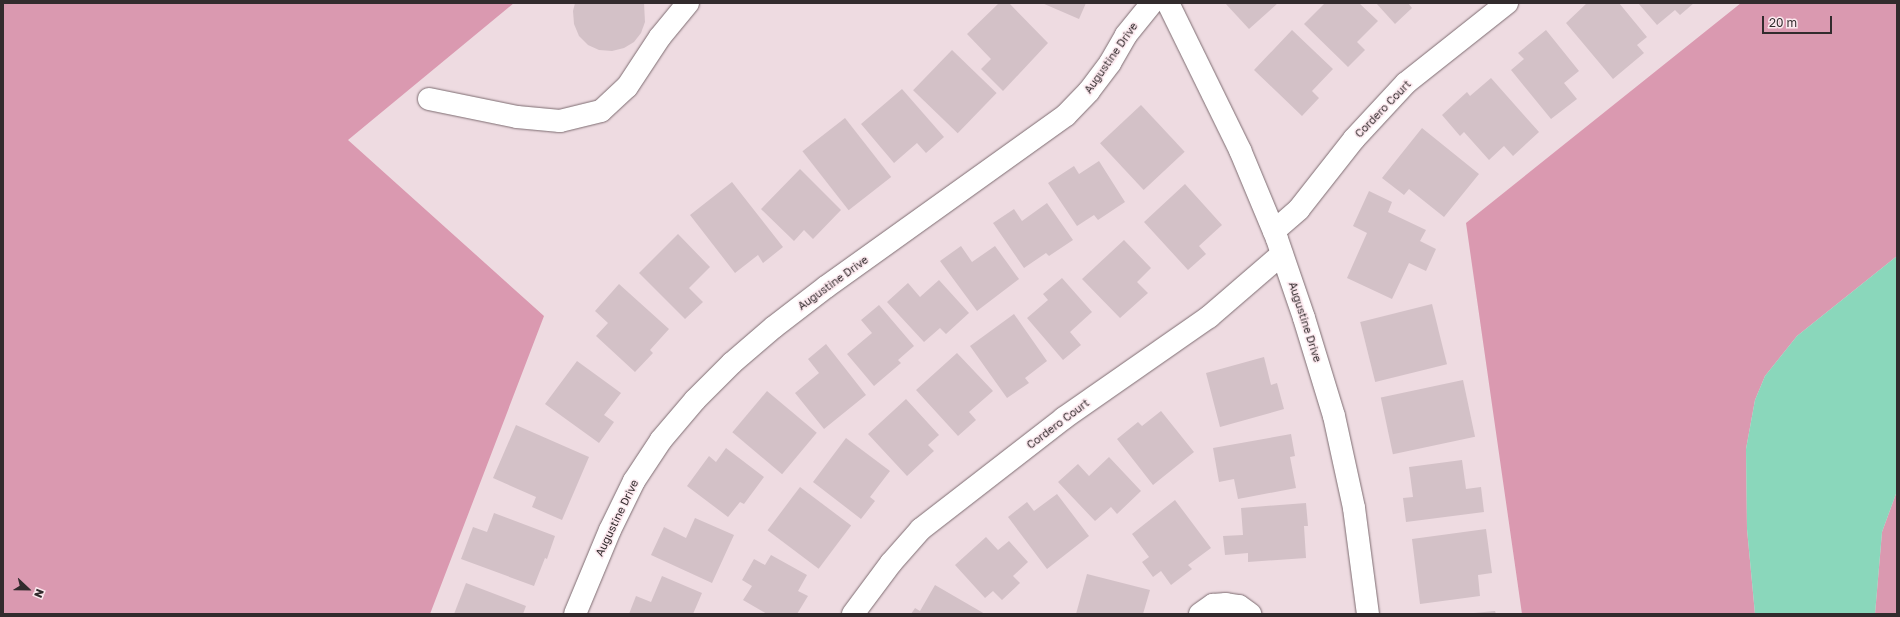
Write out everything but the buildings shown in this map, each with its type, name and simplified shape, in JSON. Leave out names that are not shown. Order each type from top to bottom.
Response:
[{"type":"street","points":[[429,99],[517,117],[560,121],[601,110],[627,87],[660,37],[688,3]]},
{"type":"street","name":"Augustine Drive","points":[[575,614],[610,530],[634,481],[661,440],[695,400],[732,363],[774,327],[826,287],[1066,115],[1089,91],[1110,63],[1130,30],[1152,3]]},
{"type":"street","name":"Augustine Drive","points":[[1168,3],[1240,150],[1282,254],[1334,416],[1354,508],[1368,614]]},
{"type":"street","name":"Cordero Court","points":[[1274,231],[1299,209],[1354,139],[1406,83],[1507,3]]},
{"type":"street","name":"Cordero Court","points":[[853,614],[890,563],[921,530],[1064,418],[1209,317],[1282,254]]},
{"type":"street","points":[[1200,614],[1213,606],[1226,604],[1239,606],[1250,614]]},
{"type":"shaded area","points":[[3,3],[514,3],[348,140],[544,316],[430,614],[3,614]]},
{"type":"shaded area","points":[[1741,3],[1897,3],[1897,256],[1797,336],[1765,376],[1755,400],[1746,449],[1747,529],[1755,614],[1522,614],[1466,223]]},
{"type":"shaded area","points":[[1897,256],[1897,491],[1882,532],[1875,614],[1755,614],[1747,529],[1746,449],[1755,400],[1765,376],[1797,336]]},
{"type":"shaded area","points":[[1897,491],[1897,614],[1875,614],[1882,532]]}]
